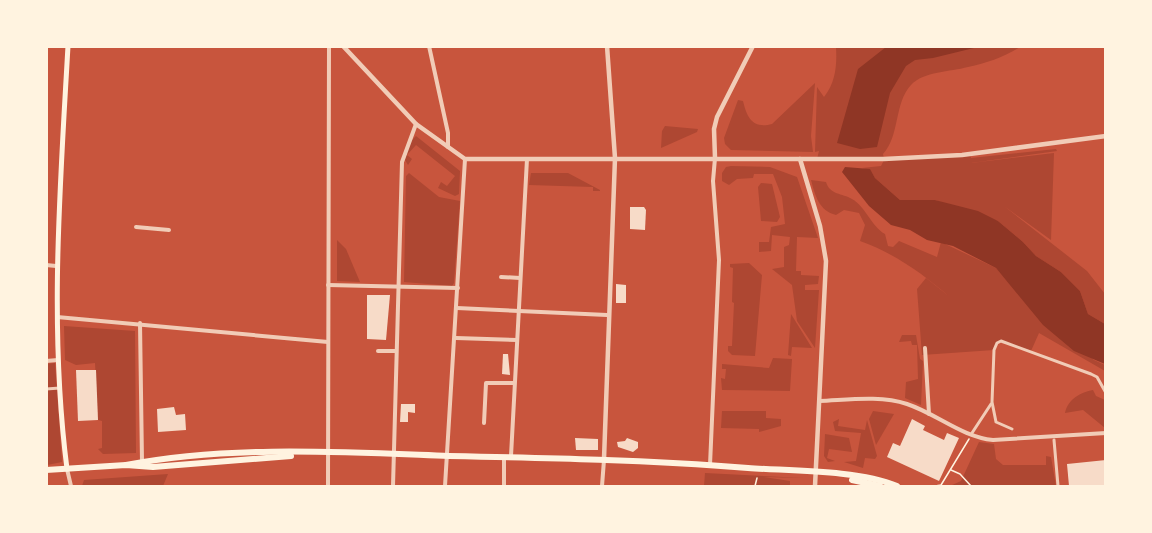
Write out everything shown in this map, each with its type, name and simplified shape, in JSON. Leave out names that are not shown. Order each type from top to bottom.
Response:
[{"type":"main road","points":[[67,469],[58,360],[56,266],[68,46]]},
{"type":"main road","points":[[126,465],[153,467],[264,459],[302,453]]},
{"type":"main road","points":[[46,470],[245,454],[508,456],[604,459],[816,473],[865,478],[897,486]]},
{"type":"main road","points":[[816,473],[880,486]]},
{"type":"street","points":[[328,486],[330,46]]},
{"type":"street","points":[[343,46],[416,124],[465,159],[885,159],[962,155],[1106,136]]},
{"type":"street","points":[[429,46],[448,132],[448,147]]},
{"type":"street","points":[[602,486],[615,158],[607,46]]},
{"type":"street","points":[[710,465],[719,260],[713,181],[714,129],[717,117],[753,46]]},
{"type":"street","points":[[393,486],[402,162],[416,124]]},
{"type":"street","points":[[445,486],[456,338],[465,159]]},
{"type":"street","points":[[504,486],[514,384],[527,159]]},
{"type":"street","points":[[800,159],[820,226],[826,261],[815,486]]},
{"type":"street","points":[[136,227],[169,230]]},
{"type":"street","points":[[46,265],[56,266]]},
{"type":"street","points":[[501,277],[520,278]]},
{"type":"street","points":[[328,285],[458,288]]},
{"type":"street","points":[[457,308],[608,315]]},
{"type":"street","points":[[56,317],[328,342]]},
{"type":"street","points":[[140,323],[142,462]]},
{"type":"street","points":[[456,338],[517,340]]},
{"type":"street","points":[[1012,429],[996,422],[992,402],[994,350],[997,343],[1002,340],[1097,377],[1106,393]]},
{"type":"street","points":[[925,348],[929,414]]},
{"type":"street","points":[[378,351],[396,351]]},
{"type":"street","points":[[46,361],[58,360]]},
{"type":"street","points":[[484,423],[486,383],[514,384]]},
{"type":"street","points":[[46,389],[60,388]]},
{"type":"street","points":[[819,400],[888,400],[908,404],[976,438],[993,440],[1106,433]]},
{"type":"street","points":[[972,433],[992,402]]},
{"type":"street","points":[[1054,440],[1058,486]]},
{"type":"street","points":[[67,469],[71,486]]},
{"type":"path","points":[[935,486],[941,485],[968,440]]},
{"type":"path","points":[[950,470],[960,474],[971,486]]},
{"type":"path","points":[[755,486],[757,477]]},
{"type":"shaded area","points":[[836,47],[1020,47],[989,62],[930,74],[916,80],[902,101],[892,138],[883,154],[884,159],[970,154],[971,158],[1056,149],[1057,151],[971,163],[1054,153],[1051,240],[1004,206],[1087,271],[1105,294],[1105,324],[1088,314],[1080,291],[1061,272],[1036,256],[998,221],[935,200],[900,200],[875,178],[870,170],[862,168],[881,166],[884,160],[817,159],[819,151],[815,152],[817,87],[824,97],[835,73]]},
{"type":"shaded area","points":[[886,47],[978,47],[915,60],[906,66],[890,93],[877,147],[860,149],[837,143],[858,69]]},
{"type":"shaded area","points":[[815,83],[811,136],[813,152],[731,150],[725,144],[724,138],[738,100],[743,101],[752,121],[760,125],[772,124]]},
{"type":"shaded area","points":[[665,126],[698,129],[697,132],[661,148],[662,131]]},
{"type":"shaded area","points":[[416,136],[460,171],[459,194],[455,196],[438,188],[441,182],[447,186],[455,176],[416,145],[407,155],[412,159],[408,165],[405,160],[409,143]]},
{"type":"shaded area","points":[[726,167],[770,167],[797,177],[818,238],[797,237],[796,271],[801,271],[801,275],[819,276],[818,284],[805,285],[805,290],[819,290],[815,348],[797,321],[792,285],[772,269],[784,267],[784,247],[789,245],[790,237],[772,235],[771,251],[759,252],[759,242],[769,242],[771,227],[785,224],[782,197],[773,174],[754,174],[753,178],[737,179],[729,185],[722,181],[722,173]]},
{"type":"shaded area","points":[[845,167],[870,169],[875,178],[900,200],[935,200],[978,211],[998,221],[1036,256],[1061,272],[1080,291],[1088,314],[1105,324],[1105,364],[1074,351],[1043,325],[996,268],[953,246],[927,240],[910,230],[891,225],[869,206],[842,172]]},
{"type":"shaded area","points":[[409,173],[439,197],[460,201],[452,286],[404,282],[406,176]]},
{"type":"shaded area","points":[[531,173],[568,173],[600,190],[600,191],[593,191],[593,187],[529,185]]},
{"type":"shaded area","points":[[811,180],[826,182],[833,192],[857,202],[885,234],[888,246],[893,247],[899,241],[937,257],[941,242],[996,268],[1019,294],[1094,360],[1105,365],[1105,371],[1039,333],[1031,351],[1001,341],[997,343],[994,350],[922,355],[917,289],[926,278],[950,297],[929,280],[908,265],[860,241],[865,225],[859,213],[844,210],[836,215],[825,210],[816,197]]},
{"type":"shaded area","points":[[761,183],[772,184],[780,217],[777,222],[761,221],[758,187]]},
{"type":"shaded area","points":[[337,240],[346,249],[360,282],[337,281]]},
{"type":"shaded area","points":[[749,263],[762,275],[755,356],[732,355],[728,351],[728,346],[732,346],[734,303],[732,302],[733,268],[730,264]]},
{"type":"shaded area","points":[[791,314],[812,348],[792,347],[791,356],[788,355]]},
{"type":"shaded area","points":[[64,326],[135,331],[136,453],[103,454],[98,449],[102,448],[102,421],[98,420],[95,363],[76,365],[65,360]]},
{"type":"shaded area","points":[[902,335],[916,335],[920,359],[923,361],[921,405],[905,398],[906,382],[918,379],[917,345],[912,345],[911,341],[899,342]]},
{"type":"shaded area","points":[[773,358],[792,359],[790,391],[722,390],[721,378],[725,379],[726,369],[722,369],[722,364],[769,368]]},
{"type":"shaded area","points":[[55,363],[62,462],[47,465],[46,364]]},
{"type":"shaded area","points":[[1093,390],[1096,396],[1105,400],[1105,428],[1083,410],[1065,413],[1069,404],[1076,397]]},
{"type":"shaded area","points":[[722,411],[766,411],[766,418],[781,419],[781,426],[759,432],[759,429],[721,428]]},
{"type":"shaded area","points":[[873,411],[894,414],[876,445],[869,419]]},
{"type":"shaded area","points":[[839,419],[838,426],[865,430],[867,420],[877,456],[875,459],[865,458],[863,468],[844,462],[856,461],[861,433],[835,431],[833,422]]},
{"type":"shaded area","points":[[825,434],[849,438],[852,452],[829,449],[827,458],[835,461],[828,462],[824,456]]},
{"type":"shaded area","points":[[979,442],[994,444],[996,459],[1003,465],[1046,465],[1046,456],[1051,457],[1056,486],[950,486],[961,481]]},
{"type":"shaded area","points":[[705,473],[804,478],[764,477],[790,481],[790,486],[704,486]]},
{"type":"shaded area","points":[[168,474],[163,486],[82,486],[84,480]]},
{"type":"building","points":[[630,207],[644,207],[646,210],[645,230],[630,229]]},
{"type":"building","points":[[616,284],[626,285],[626,303],[616,303]]},
{"type":"building","points":[[367,295],[390,295],[386,340],[367,339]]},
{"type":"building","points":[[503,354],[508,354],[510,375],[502,374]]},
{"type":"building","points":[[76,370],[96,370],[98,420],[78,421]]},
{"type":"building","points":[[401,404],[415,404],[415,413],[408,412],[408,422],[400,422]]},
{"type":"building","points":[[174,407],[176,415],[185,414],[186,430],[158,432],[157,409]]},
{"type":"building","points":[[912,419],[925,426],[923,430],[944,440],[947,433],[959,438],[939,481],[887,457],[893,443],[900,446]]},
{"type":"building","points":[[575,438],[598,439],[598,450],[576,450]]},
{"type":"building","points":[[627,438],[638,442],[638,448],[633,452],[618,447],[617,442],[625,441]]},
{"type":"building","points":[[1106,460],[1106,486],[1069,486],[1067,464]]}]
